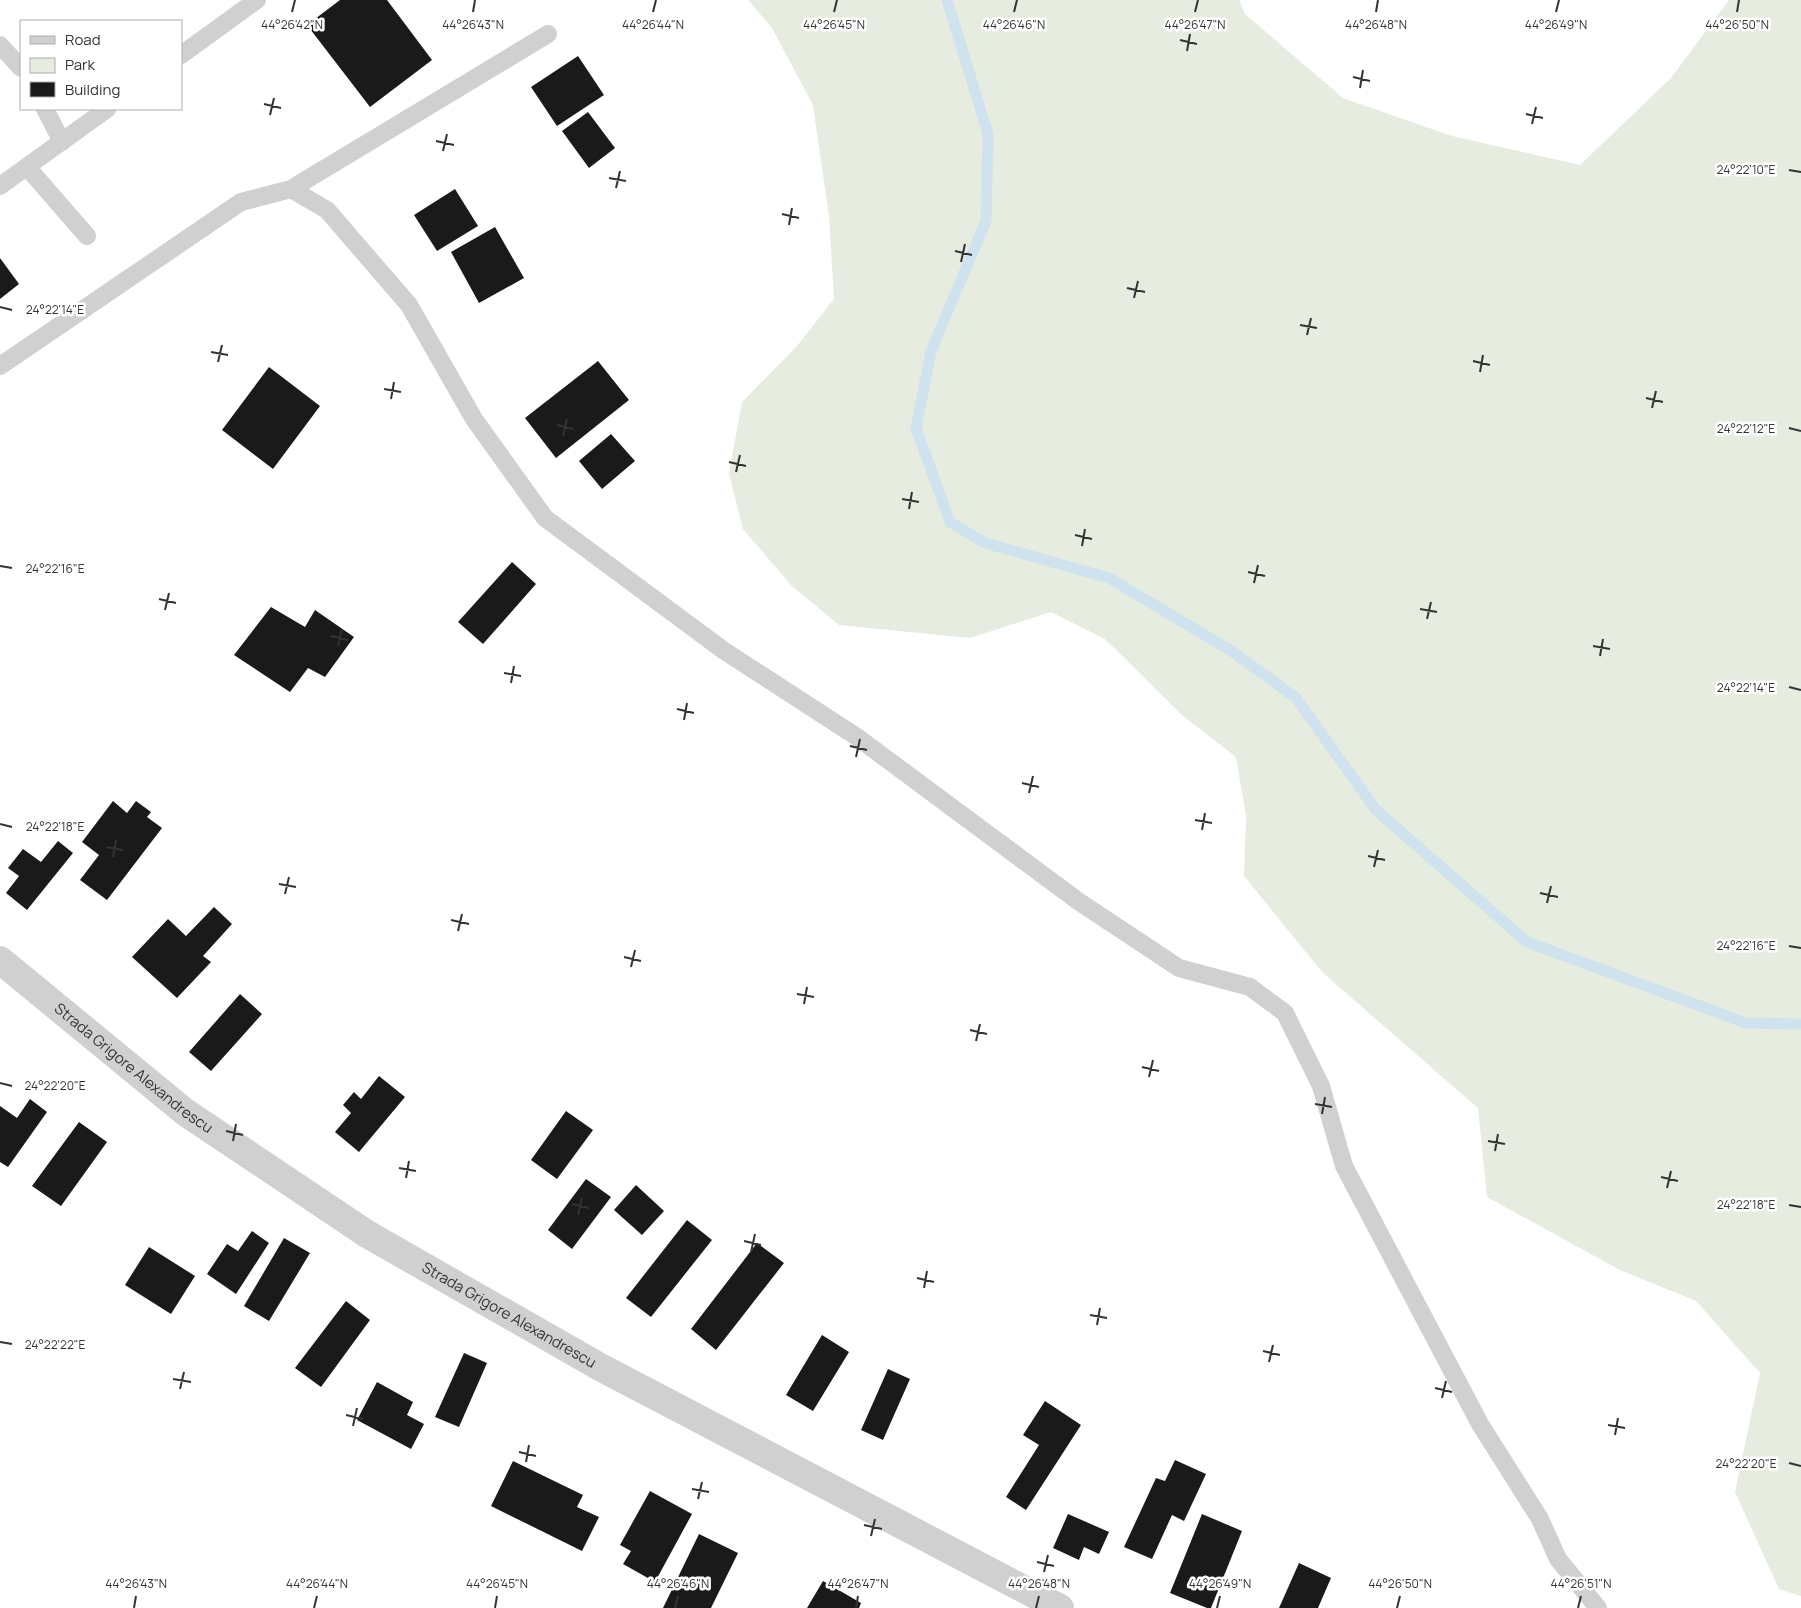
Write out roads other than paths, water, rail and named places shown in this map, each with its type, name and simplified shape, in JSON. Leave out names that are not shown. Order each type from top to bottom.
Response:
[{"type":"street","name":"Strada Grigore Alexandrescu","points":[[0,960],[185,1112],[367,1234],[600,1367],[1060,1608]]},
{"type":"lane","points":[[182,54],[257,0]]},
{"type":"lane","points":[[0,366],[241,202],[291,189],[548,34]]},
{"type":"lane","points":[[0,45],[20,67]]},
{"type":"lane","points":[[45,110],[62,142]]},
{"type":"lane","points":[[0,186],[106,110]]},
{"type":"lane","points":[[27,167],[87,236]]},
{"type":"lane","points":[[291,189],[327,210],[410,305],[474,420],[546,518],[723,650],[857,738],[1078,901],[1179,968],[1250,987],[1285,1013],[1321,1086],[1344,1166],[1480,1424],[1540,1519],[1558,1559],[1598,1608]]},
{"type":"waterway","points":[[947,0],[988,134],[986,221],[931,351],[916,428],[950,522],[985,543],[1109,578],[1233,652],[1296,698],[1376,810],[1527,942],[1746,1023],[1801,1024]]}]
